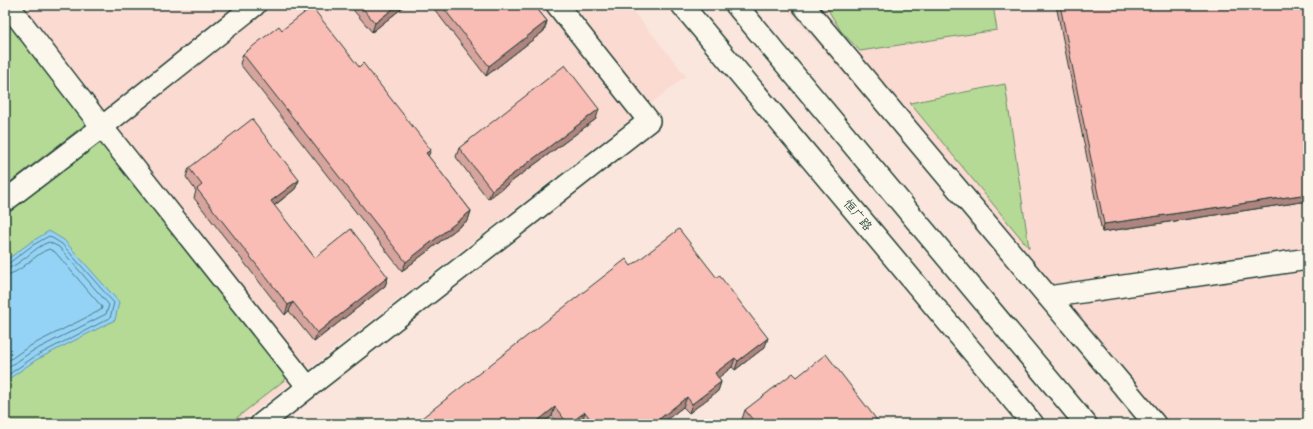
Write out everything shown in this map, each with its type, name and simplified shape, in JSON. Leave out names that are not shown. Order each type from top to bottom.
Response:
[{"type":"street","points":[[8,5],[102,127],[308,387]]},
{"type":"street","points":[[5,201],[102,127],[255,5]]},
{"type":"street","points":[[261,424],[649,121],[557,5]]},
{"type":"street","name":"恒广路","points":[[682,5],[1033,424]]},
{"type":"street","points":[[736,5],[1086,424]]},
{"type":"street","points":[[803,5],[1155,424]]},
{"type":"street","points":[[1048,297],[1308,259]]},
{"type":"shaded area","points":[[5,5],[628,5],[686,76],[238,424],[5,424]]},
{"type":"shaded area","points":[[784,5],[1308,5],[1308,424],[1144,424],[1030,289]]},
{"type":"green space","points":[[825,5],[993,5],[997,30],[860,51],[841,31]]},
{"type":"green space","points":[[5,17],[87,123],[5,186]]},
{"type":"green space","points":[[1005,84],[1029,248],[910,103]]},
{"type":"green space","points":[[100,139],[287,378],[229,424],[5,424],[5,213]]},
{"type":"water","points":[[49,231],[64,240],[119,302],[115,320],[36,360],[5,383],[5,261]]},
{"type":"building","points":[[360,5],[398,5],[375,23]]},
{"type":"building","points":[[441,5],[534,5],[547,21],[489,66]]},
{"type":"building","points":[[1060,5],[1308,5],[1308,194],[1104,224]]},
{"type":"building","points":[[312,7],[359,67],[363,63],[431,150],[426,153],[471,211],[406,262],[243,54],[279,26],[282,30]]},
{"type":"building","points":[[565,65],[599,109],[492,190],[459,148]]},
{"type":"building","points":[[252,119],[299,180],[271,201],[315,258],[351,229],[388,277],[317,333],[293,302],[288,305],[197,189],[202,185],[189,168]]},
{"type":"building","points":[[679,229],[717,278],[719,275],[768,338],[738,361],[735,358],[715,373],[721,382],[692,404],[687,397],[653,424],[594,424],[585,412],[568,424],[555,407],[534,424],[414,424],[626,259],[631,266]]},
{"type":"building","points":[[826,354],[880,424],[756,424],[745,410],[793,373],[797,377]]}]
